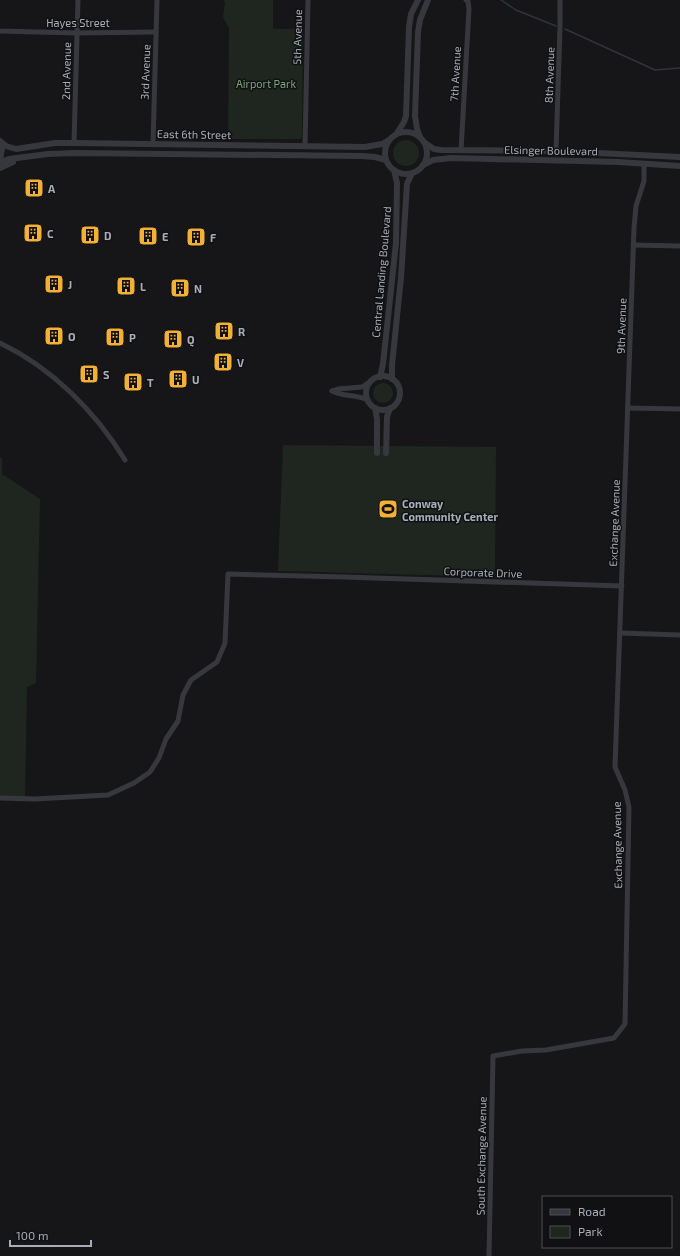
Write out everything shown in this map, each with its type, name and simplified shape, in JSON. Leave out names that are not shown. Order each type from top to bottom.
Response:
[{"type":"street","name":"2nd Avenue","points":[[74,143],[78,0]]},
{"type":"street","name":"3rd Avenue","points":[[153,144],[157,0]]},
{"type":"street","name":"5th Avenue","points":[[305,146],[308,0]]},
{"type":"street","points":[[418,0],[411,14],[409,27],[406,116],[402,126],[389,140],[384,153],[386,160],[394,170],[400,173],[412,173],[418,170],[423,165],[427,154],[425,143],[417,129],[415,116],[418,32],[420,20],[428,0]]},
{"type":"street","name":"7th Avenue","points":[[462,150],[469,9],[468,1],[466,0]]},
{"type":"street","name":"8th Avenue","points":[[556,151],[560,0]]},
{"type":"street","name":"Hayes Street","points":[[0,31],[77,33],[156,32]]},
{"type":"street","points":[[397,133],[407,131],[420,136]]},
{"type":"street","name":"East 6th Street","points":[[0,141],[6,146],[16,149],[55,143],[365,147],[382,144],[389,140]]},
{"type":"street","points":[[0,141],[2,149],[0,159]]},
{"type":"street","name":"Elsinger Boulevard","points":[[425,143],[437,150],[556,151],[644,154],[680,157]]},
{"type":"street","name":"East 6th Street","points":[[0,162],[9,159],[76,152],[362,156],[386,160]]},
{"type":"street","points":[[644,154],[644,164]]},
{"type":"street","points":[[0,168],[25,158]]},
{"type":"street","name":"Elsinger Boulevard","points":[[423,165],[429,161],[451,158],[618,162],[680,166]]},
{"type":"street","name":"9th Avenue","points":[[628,408],[636,206],[644,181],[644,164]]},
{"type":"street","name":"Central Landing Boulevard","points":[[380,377],[383,364],[396,243],[397,183],[394,170]]},
{"type":"street","name":"Central Landing Boulevard","points":[[386,453],[387,417],[390,408],[395,405],[399,396],[398,386],[392,379],[392,365],[402,278],[407,184],[412,173]]},
{"type":"street","points":[[634,245],[680,246]]},
{"type":"street","points":[[0,344],[38,366],[73,395],[102,426],[125,460]]},
{"type":"street","points":[[390,408],[380,410],[375,408],[368,400],[362,397],[350,394],[338,394],[332,391],[362,387],[380,377],[392,379]]},
{"type":"street","points":[[368,400],[366,390],[371,381]]},
{"type":"street","points":[[375,408],[377,419],[377,453]]},
{"type":"street","points":[[628,408],[680,409]]},
{"type":"street","name":"Exchange Avenue","points":[[493,1056],[522,1051],[546,1050],[614,1038],[625,1024],[629,807],[625,790],[616,766],[628,408]]},
{"type":"street","name":"Corporate Drive","points":[[0,798],[35,799],[108,795],[134,783],[150,772],[159,758],[166,739],[178,721],[183,695],[191,680],[217,662],[225,643],[228,574],[622,586]]},
{"type":"street","points":[[620,633],[680,635]]},
{"type":"street","name":"South Exchange Avenue","points":[[490,1256],[493,1056]]},
{"type":"green space","name":"Airport Park","points":[[223,0],[273,0],[273,29],[303,29],[302,137],[300,139],[228,139],[229,28],[223,17],[225,2]]},
{"type":"green space","points":[[406,140],[415,144],[419,153],[415,162],[406,166],[397,162],[393,153],[397,144]]},
{"type":"green space","points":[[383,383],[390,386],[393,393],[390,400],[383,403],[376,400],[373,393],[376,386]]},
{"type":"green space","name":"Conway Community Center","points":[[283,445],[496,447],[495,577],[278,571]]},
{"type":"green space","points":[[0,458],[2,458],[2,474],[40,499],[36,683],[27,687],[25,798],[0,798]]},
{"type":"waterway","points":[[501,0],[516,10],[556,26]]},
{"type":"waterway","points":[[565,29],[655,70],[680,68]]},
{"type":"place","name":"A","points":[[34,188]]},
{"type":"place","name":"C","points":[[33,233]]},
{"type":"place","name":"D","points":[[90,235]]},
{"type":"place","name":"E","points":[[148,236]]},
{"type":"place","name":"F","points":[[196,237]]},
{"type":"place","name":"J","points":[[54,284]]},
{"type":"place","name":"L","points":[[126,286]]},
{"type":"place","name":"N","points":[[180,288]]},
{"type":"place","name":"R","points":[[224,331]]},
{"type":"place","name":"O","points":[[54,336]]},
{"type":"place","name":"P","points":[[115,337]]},
{"type":"place","name":"Q","points":[[173,339]]},
{"type":"place","name":"V","points":[[223,362]]},
{"type":"place","name":"S","points":[[89,374]]},
{"type":"place","name":"U","points":[[178,379]]},
{"type":"place","name":"T","points":[[133,382]]},
{"type":"place","name":"Conway Community Center","points":[[388,509]]}]
